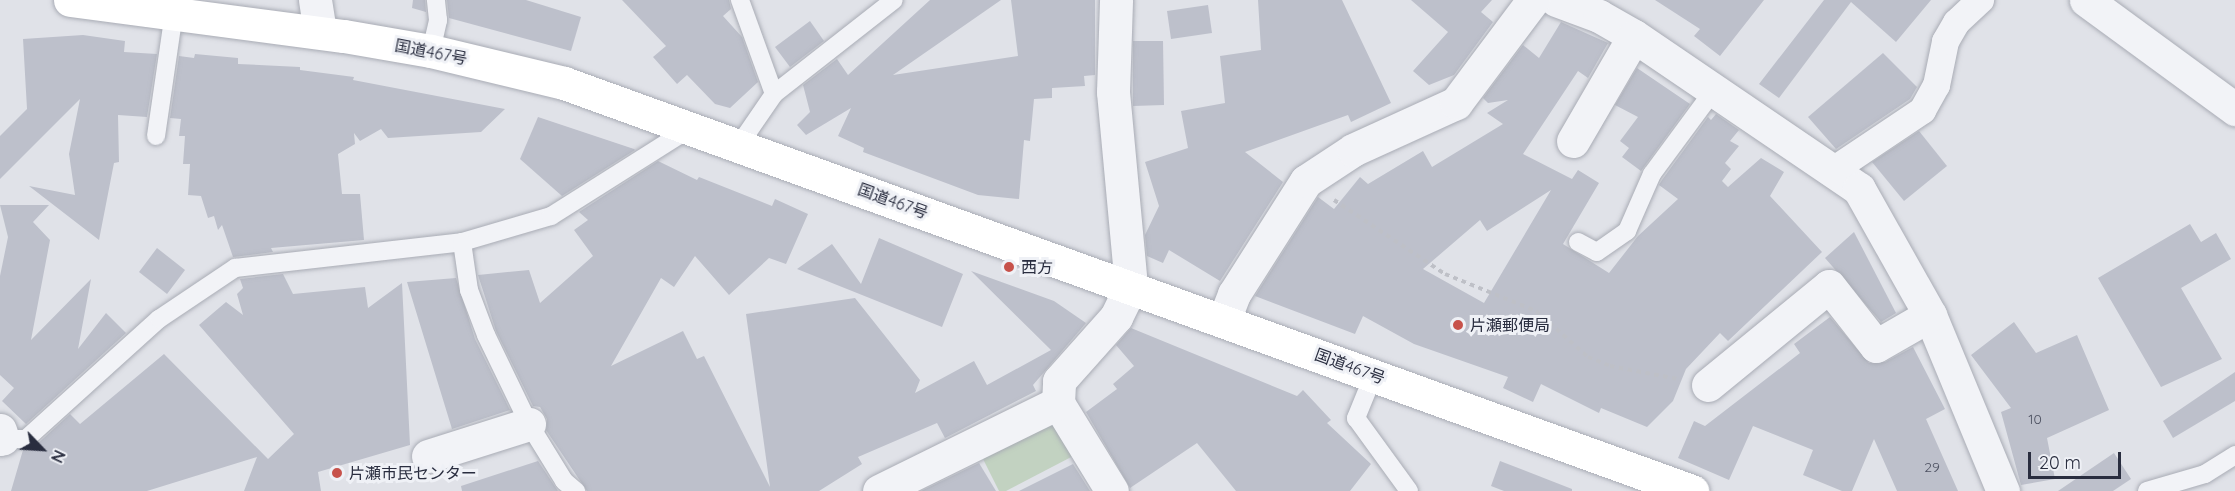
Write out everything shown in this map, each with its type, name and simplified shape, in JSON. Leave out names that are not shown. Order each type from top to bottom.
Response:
[{"type":"highway","name":"国道467号","points":[[70,0],[320,33],[431,51],[564,83],[1131,286],[1692,491]]},
{"type":"street","points":[[315,0],[320,33]]},
{"type":"street","points":[[1112,491],[1058,403],[1059,381],[1116,317],[1131,286],[1113,92],[1116,0]]},
{"type":"street","points":[[1224,320],[1234,294],[1306,181],[1353,150],[1456,103],[1533,0]]},
{"type":"street","points":[[1556,0],[1599,16],[1634,36],[1834,169],[1859,189],[1930,315],[2003,491]]},
{"type":"street","points":[[1834,169],[1927,104],[1936,85],[1945,41],[1956,22],[1980,0]]},
{"type":"street","points":[[2086,0],[2235,109]]},
{"type":"street","points":[[1573,141],[1634,36]]},
{"type":"street","points":[[1708,385],[1829,286],[1876,346],[1930,315]]},
{"type":"street","points":[[879,491],[1058,403]]},
{"type":"street","points":[[428,456],[529,424]]},
{"type":"lane","points":[[431,51],[438,20],[436,0]]},
{"type":"lane","points":[[740,0],[774,94]]},
{"type":"lane","points":[[739,145],[774,94],[894,0]]},
{"type":"lane","points":[[156,136],[174,13]]},
{"type":"lane","points":[[1578,242],[1597,252],[1627,231],[1652,174],[1714,90]]},
{"type":"lane","points":[[1,440],[26,439],[159,319],[235,268],[462,242],[551,216],[690,128]]},
{"type":"lane","points":[[462,242],[469,290],[529,424],[564,481],[576,491]]},
{"type":"lane","points":[[1374,374],[1356,418],[1409,491]]},
{"type":"lane","points":[[2147,491],[2205,474],[2235,455]]},
{"type":"path","points":[[1306,181],[1445,274],[1536,311],[1588,357],[1610,366],[1708,385]]},
{"type":"green space","points":[[1046,419],[1061,424],[1077,454],[1006,491],[999,491],[980,453]]},
{"type":"building","points":[[413,0],[425,0],[426,12],[412,8]]},
{"type":"building","points":[[447,0],[526,0],[581,17],[571,51],[449,18]]},
{"type":"building","points":[[622,0],[729,0],[731,9],[723,16],[742,37],[758,82],[730,108],[715,104],[687,75],[677,84],[653,57],[666,46]]},
{"type":"building","points":[[930,0],[1001,0],[893,75],[1018,56],[1011,0],[1095,0],[1095,75],[1084,76],[1085,86],[1052,88],[1052,98],[1034,99],[1030,141],[1024,140],[1019,199],[978,195],[863,152],[864,148],[838,136],[851,108],[806,135],[797,125],[810,112],[803,85],[837,59],[848,75]]},
{"type":"building","points":[[1258,0],[1342,0],[1391,103],[1351,122],[1348,115],[1245,152],[1283,182],[1220,281],[1169,250],[1163,263],[1147,256],[1145,235],[1159,206],[1145,162],[1188,148],[1181,111],[1225,103],[1220,56],[1261,50]]},
{"type":"building","points":[[1411,0],[1492,0],[1481,12],[1493,22],[1454,75],[1429,85],[1413,71],[1448,32]]},
{"type":"building","points":[[1655,0],[1764,0],[1720,56],[1694,36],[1700,29]]},
{"type":"building","points":[[1824,0],[1931,0],[1896,42],[1851,2],[1779,98],[1759,84]]},
{"type":"building","points":[[1208,5],[1212,33],[1171,39],[1167,11]]},
{"type":"building","points":[[810,21],[824,41],[790,67],[775,47]]},
{"type":"building","points":[[1561,22],[1608,43],[1588,78],[1578,71],[1523,154],[1572,179],[1578,170],[1599,183],[1563,244],[1609,273],[1638,236],[1678,199],[1659,185],[1708,117],[1711,120],[1716,114],[1739,130],[1730,141],[1739,146],[1725,163],[1731,169],[1722,181],[1728,187],[1761,158],[1784,172],[1770,196],[1822,252],[1728,341],[1720,333],[1686,369],[1673,401],[1647,427],[1601,408],[1599,413],[1541,384],[1533,402],[1503,388],[1508,377],[1414,344],[1363,316],[1355,334],[1255,296],[1318,197],[1334,209],[1360,177],[1368,184],[1423,151],[1432,167],[1503,124],[1487,113],[1508,100],[1488,103],[1483,98],[1523,45],[1539,58]],"holes":[[[1551,190],[1484,303],[1423,269],[1480,220],[1487,231]]]},
{"type":"building","points":[[83,35],[125,41],[124,52],[157,54],[147,117],[118,115],[119,162],[114,163],[99,240],[29,186],[75,195],[69,154],[80,99],[0,179],[0,136],[27,109],[23,39]]},
{"type":"building","points":[[1133,41],[1163,41],[1164,105],[1133,106]]},
{"type":"building","points":[[1883,53],[1917,87],[1910,99],[1836,149],[1808,117]]},
{"type":"building","points":[[195,54],[238,58],[238,64],[300,67],[300,70],[354,77],[353,80],[505,109],[481,132],[388,138],[381,129],[360,141],[354,133],[355,144],[338,154],[342,194],[360,194],[364,240],[271,248],[273,252],[233,257],[222,225],[218,230],[214,216],[208,218],[201,196],[188,195],[190,164],[183,164],[185,136],[179,136],[181,119],[170,118],[179,56],[194,58]]},
{"type":"building","points":[[1637,68],[1690,104],[1641,171],[1622,157],[1629,148],[1620,141],[1638,117],[1615,105]]},
{"type":"building","points":[[538,117],[635,150],[562,196],[520,159]]},
{"type":"building","points":[[1919,131],[1947,166],[1904,201],[1872,162]]},
{"type":"building","points":[[658,161],[697,180],[699,177],[772,206],[775,199],[808,214],[786,264],[769,258],[729,295],[695,256],[674,287],[661,278],[611,366],[683,331],[697,359],[704,356],[770,487],[746,314],[855,298],[920,380],[915,393],[974,361],[987,385],[1051,350],[971,271],[1054,301],[1086,323],[1033,385],[1036,391],[945,438],[937,423],[858,457],[862,464],[819,491],[587,491],[546,430],[547,419],[540,407],[533,406],[496,331],[478,275],[529,270],[540,303],[593,256],[574,230],[588,220],[579,212]]},
{"type":"building","points":[[0,205],[49,205],[33,222],[50,240],[31,340],[91,279],[78,349],[106,313],[126,333],[26,424],[2,401],[14,388],[0,375],[0,276],[8,237]]},
{"type":"building","points":[[2190,224],[2201,242],[2216,233],[2231,259],[2181,288],[2222,359],[2161,387],[2098,278]]},
{"type":"building","points":[[1854,232],[1896,313],[1881,322],[1825,258]]},
{"type":"building","points":[[879,238],[963,274],[942,327],[797,269],[832,244],[861,284]]},
{"type":"building","points":[[157,248],[185,270],[167,294],[139,272]]},
{"type":"building","points":[[283,274],[293,294],[365,287],[368,308],[402,283],[410,445],[318,472],[321,491],[244,491],[257,457],[147,491],[11,491],[23,450],[34,447],[70,414],[80,424],[164,354],[268,459],[294,434],[199,325],[226,302],[243,315],[237,294],[243,288],[240,279]]},
{"type":"building","points":[[456,278],[475,339],[510,410],[452,429],[407,282]]},
{"type":"building","points":[[1830,317],[1869,363],[1885,362],[1913,347],[1945,409],[1926,419],[1958,491],[1897,491],[1874,439],[1852,491],[1842,491],[1803,475],[1813,450],[1753,426],[1729,480],[1678,458],[1694,421],[1705,426],[1800,353],[1794,344]]},
{"type":"building","points":[[2014,322],[2036,353],[2077,335],[2109,410],[2047,438],[2055,479],[2021,485],[2001,412],[2011,408],[1971,355]]},
{"type":"building","points":[[1131,328],[1297,396],[1303,390],[1331,420],[1327,423],[1371,464],[1350,491],[1236,491],[1197,443],[1130,488],[1086,412],[1117,389],[1113,384],[1134,366],[1116,345]]},
{"type":"building","points":[[2235,372],[2235,401],[2173,438],[2163,421]]},
{"type":"building","points":[[2114,453],[2131,479],[2113,491],[2058,491]]},
{"type":"building","points":[[538,461],[558,491],[462,491],[461,486]]},
{"type":"building","points":[[1500,461],[1572,489],[1572,491],[1504,491],[1491,486]]},
{"type":"building","points":[[979,463],[996,491],[921,491]]},
{"type":"building","points":[[1073,464],[1090,491],[1019,491]]},
{"type":"place","name":"西方","points":[[1009,267]]},
{"type":"place","name":"片瀬郵便局","points":[[1458,325]]},
{"type":"place","name":"片瀬市民センター","points":[[337,473]]}]
